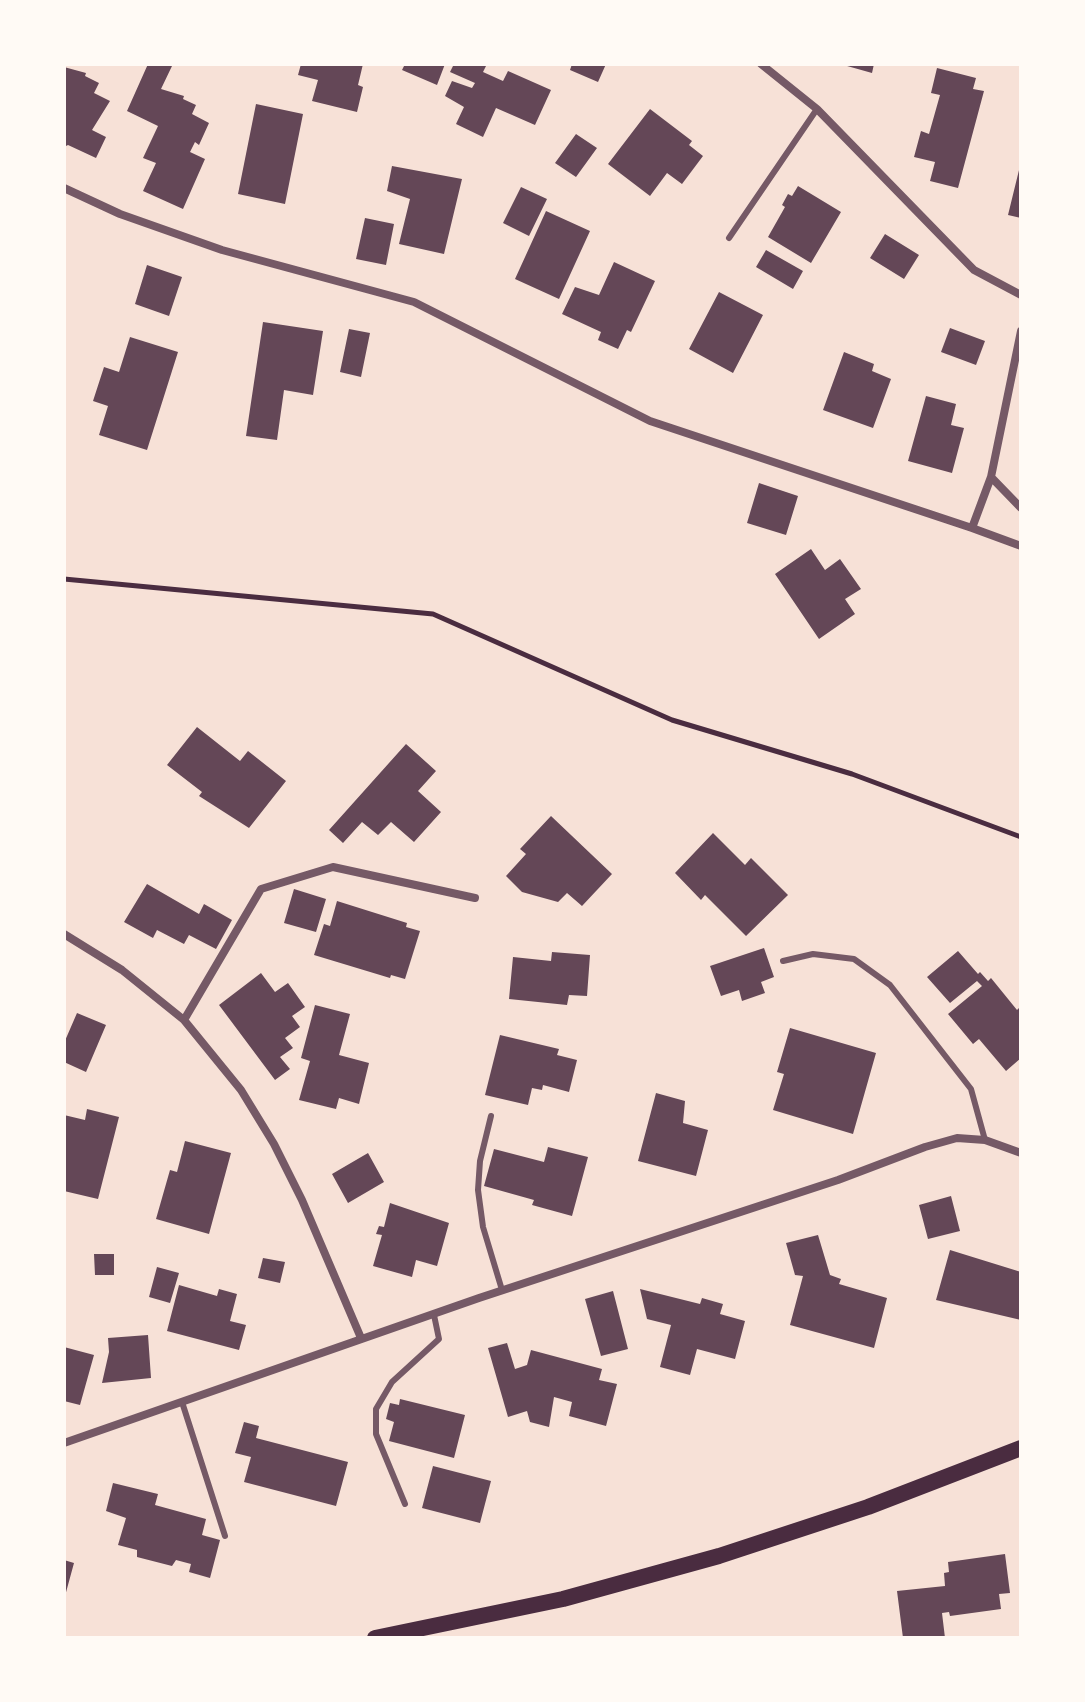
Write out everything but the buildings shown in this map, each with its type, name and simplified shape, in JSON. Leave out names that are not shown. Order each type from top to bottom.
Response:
[{"type":"main road","points":[[375,1638],[563,1599],[719,1556],[868,1507],[1021,1448]]},
{"type":"street","points":[[761,64],[817,109],[974,270],[1021,295]]},
{"type":"street","points":[[64,188],[120,214],[193,241],[414,302],[650,421],[1021,546]]},
{"type":"street","points":[[972,528],[991,477],[1021,331]]},
{"type":"street","points":[[991,477],[1021,508]]},
{"type":"street","points":[[184,1020],[261,889],[333,867],[475,898]]},
{"type":"street","points":[[64,934],[122,970],[184,1020],[241,1090],[274,1144],[361,1338]]},
{"type":"street","points":[[64,1443],[502,1290],[838,1180],[925,1147],[957,1138],[985,1140],[1021,1153]]},
{"type":"lane","points":[[729,238],[817,109]]},
{"type":"lane","points":[[783,961],[813,954],[854,959],[890,985],[971,1089],[985,1140]]},
{"type":"lane","points":[[491,1116],[480,1161],[478,1190],[483,1227],[502,1290]]},
{"type":"lane","points":[[405,1504],[376,1434],[376,1409],[392,1382],[439,1339],[434,1315]]},
{"type":"lane","points":[[182,1402],[225,1536]]},
{"type":"path","points":[[64,579],[433,614],[672,720],[852,774],[1021,837]]}]
